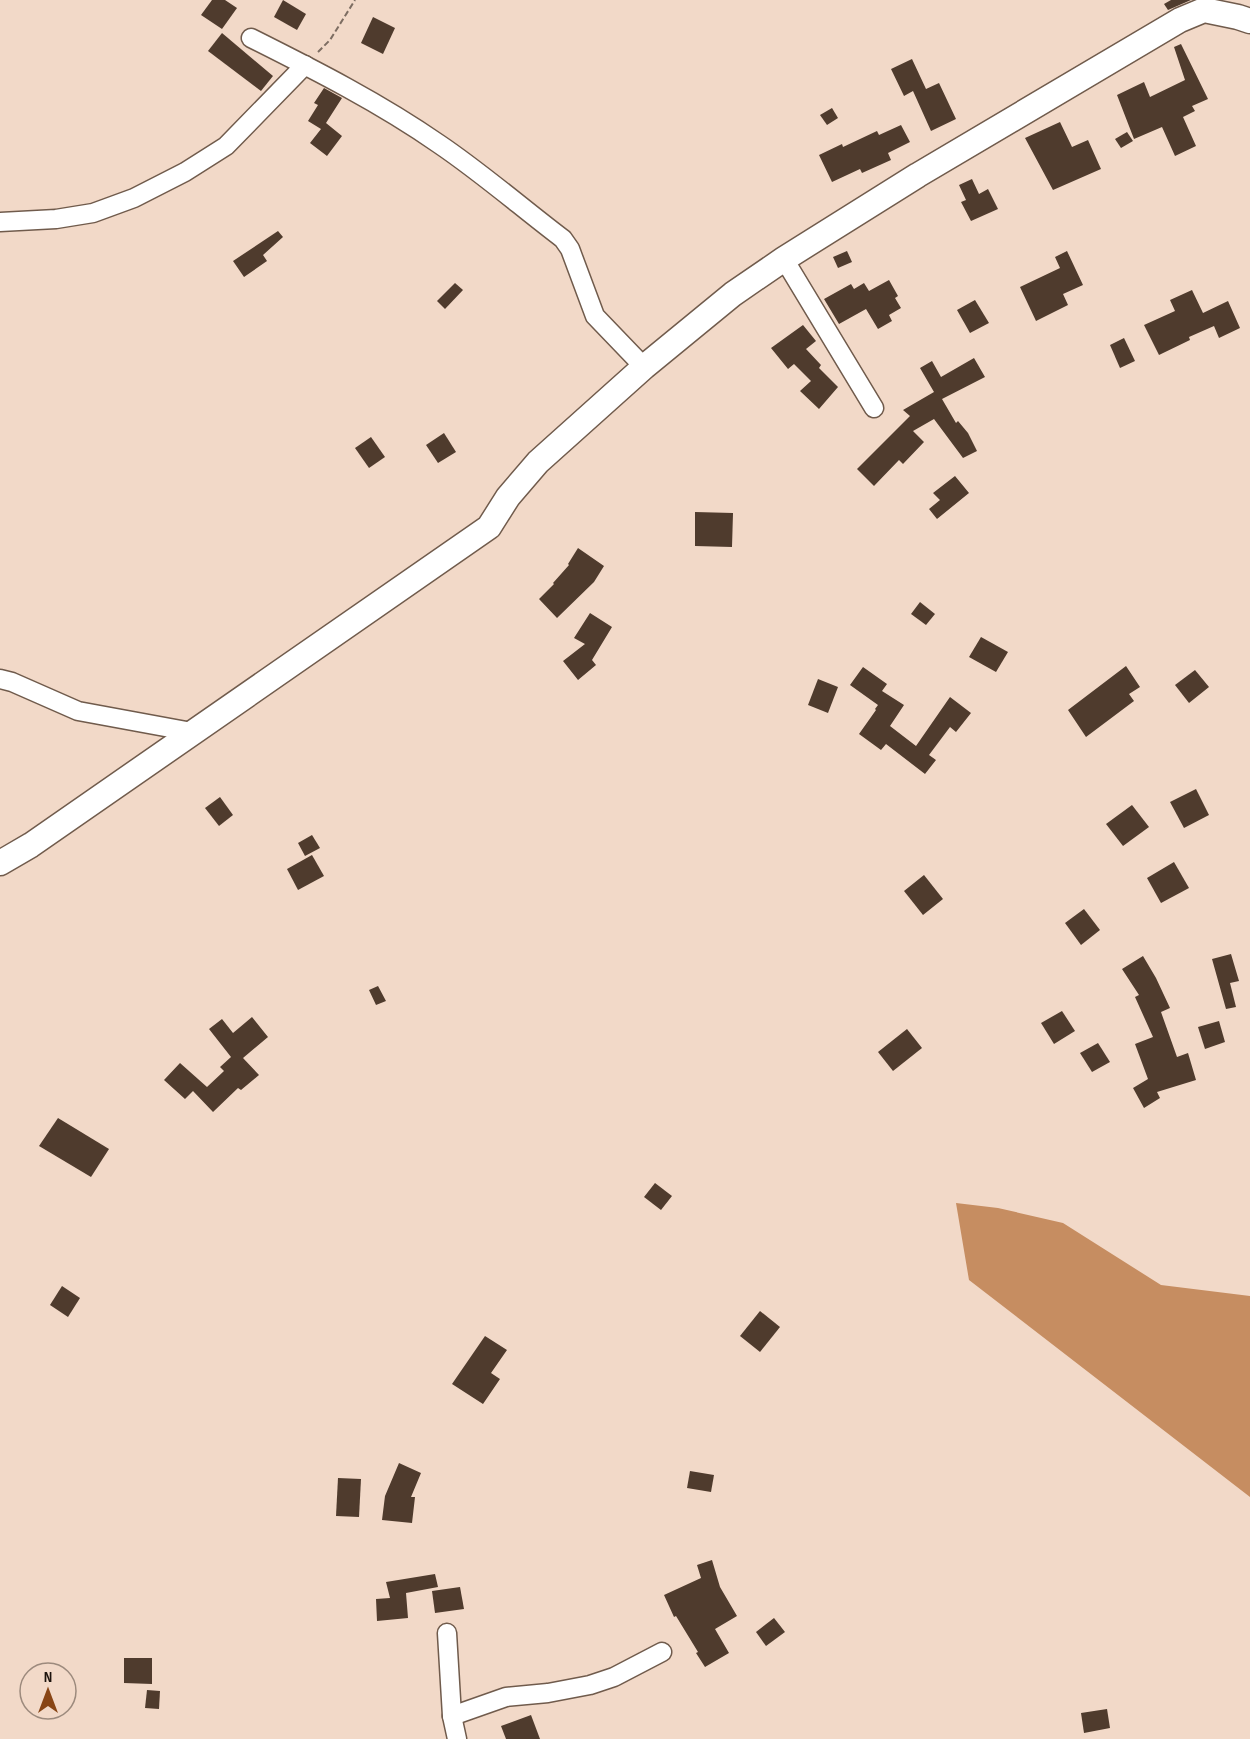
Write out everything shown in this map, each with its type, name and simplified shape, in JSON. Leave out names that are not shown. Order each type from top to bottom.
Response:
[{"type":"main road","points":[[0,863],[31,845],[489,527],[508,497],[538,462],[644,367],[733,294],[784,259],[994,130],[1180,20],[1197,5],[1250,21]]},
{"type":"street","points":[[250,38],[305,65],[404,120],[441,145],[563,239],[570,249],[595,316],[644,367]]},
{"type":"street","points":[[0,222],[56,219],[93,213],[134,198],[185,172],[226,146],[305,65]]},
{"type":"street","points":[[784,259],[874,408]]},
{"type":"street","points":[[0,679],[78,711],[192,732]]},
{"type":"street","points":[[447,1633],[452,1716],[457,1739]]},
{"type":"street","points":[[452,1716],[506,1697],[548,1693],[590,1685],[614,1677],[662,1652]]},
{"type":"path","points":[[305,65],[330,40],[355,0]]},
{"type":"shaded area","points":[[956,1203],[998,1208],[1063,1223],[1161,1285],[1250,1296],[1250,1497],[969,1280]]},
{"type":"building","points":[[212,0],[225,0],[237,8],[222,29],[201,15]]},
{"type":"building","points":[[283,0],[306,14],[297,30],[274,17]]},
{"type":"building","points":[[1171,0],[1191,0],[1168,10],[1164,4]]},
{"type":"building","points":[[373,17],[395,28],[383,54],[361,43]]},
{"type":"building","points":[[222,33],[273,76],[261,91],[208,51]]},
{"type":"building","points":[[1181,44],[1208,99],[1192,106],[1195,111],[1183,117],[1196,146],[1175,156],[1162,127],[1134,139],[1117,95],[1144,82],[1150,97],[1185,80],[1174,47]]},
{"type":"building","points":[[912,59],[926,89],[939,83],[956,119],[931,131],[913,91],[904,96],[891,69]]},
{"type":"building","points":[[324,88],[342,98],[326,123],[342,136],[327,156],[310,143],[321,129],[308,121],[318,105],[314,103]]},
{"type":"building","points":[[832,108],[838,118],[827,125],[820,115]]},
{"type":"building","points":[[1060,122],[1072,147],[1088,140],[1101,169],[1053,190],[1025,138]]},
{"type":"building","points":[[901,125],[910,142],[888,153],[891,160],[862,173],[860,169],[832,182],[819,155],[877,131],[879,135]]},
{"type":"building","points":[[1127,132],[1133,141],[1121,148],[1115,139]]},
{"type":"building","points":[[972,179],[979,194],[988,189],[998,209],[971,221],[961,202],[966,200],[959,185]]},
{"type":"building","points":[[278,231],[283,237],[263,255],[267,261],[244,277],[233,261]]},
{"type":"building","points":[[847,251],[852,262],[838,268],[833,257]]},
{"type":"building","points":[[1067,251],[1083,285],[1063,294],[1068,305],[1036,321],[1020,287],[1060,268],[1055,257]]},
{"type":"building","points":[[889,280],[898,296],[895,298],[901,308],[889,315],[892,321],[878,329],[866,309],[839,324],[824,299],[851,284],[854,289],[864,283],[869,291]]},
{"type":"building","points":[[455,283],[463,290],[445,309],[437,301]]},
{"type":"building","points":[[1192,290],[1203,313],[1228,301],[1240,328],[1219,338],[1214,326],[1189,337],[1190,340],[1159,355],[1144,325],[1175,311],[1170,300]]},
{"type":"building","points":[[975,300],[989,323],[970,333],[957,310]]},
{"type":"building","points":[[803,325],[816,341],[806,349],[821,365],[819,368],[838,387],[819,409],[800,391],[811,381],[794,364],[788,369],[771,348]]},
{"type":"building","points":[[1124,338],[1135,361],[1120,368],[1110,345]]},
{"type":"building","points":[[974,358],[985,377],[942,399],[956,423],[958,421],[968,433],[977,451],[963,458],[934,419],[913,431],[924,442],[903,464],[899,460],[874,486],[857,469],[910,416],[903,410],[934,392],[920,368],[932,361],[941,377]]},
{"type":"building","points":[[444,433],[456,452],[438,463],[426,445]]},
{"type":"building","points":[[371,437],[385,457],[369,468],[355,448]]},
{"type":"building","points":[[955,476],[969,493],[937,519],[929,509],[940,500],[933,493]]},
{"type":"building","points":[[695,512],[733,513],[732,547],[695,546]]},
{"type":"building","points":[[578,548],[604,566],[594,582],[557,618],[539,599],[569,565]]},
{"type":"building","points":[[920,602],[935,614],[926,625],[911,614]]},
{"type":"building","points":[[590,613],[612,627],[592,660],[596,665],[578,680],[563,661],[585,644],[574,638]]},
{"type":"building","points":[[981,637],[1008,652],[996,672],[969,657]]},
{"type":"building","points":[[1126,666],[1140,687],[1129,694],[1134,701],[1086,737],[1068,710]]},
{"type":"building","points":[[863,667],[887,684],[882,691],[904,705],[890,726],[916,746],[950,697],[971,713],[956,732],[950,727],[929,755],[936,760],[925,774],[886,744],[881,750],[859,734],[878,705],[850,685]]},
{"type":"building","points":[[1195,670],[1209,687],[1189,703],[1175,685]]},
{"type":"building","points":[[818,679],[838,687],[828,713],[808,705]]},
{"type":"building","points":[[1196,789],[1209,815],[1184,828],[1170,802]]},
{"type":"building","points":[[220,797],[233,815],[219,826],[205,808]]},
{"type":"building","points":[[1132,805],[1149,827],[1123,846],[1106,824]]},
{"type":"building","points":[[312,835],[320,848],[305,856],[298,843]]},
{"type":"building","points":[[312,855],[324,876],[298,890],[287,869]]},
{"type":"building","points":[[1174,862],[1189,888],[1161,903],[1147,878]]},
{"type":"building","points":[[924,875],[943,899],[923,915],[904,891]]},
{"type":"building","points":[[1084,909],[1100,930],[1081,945],[1065,923]]},
{"type":"building","points":[[1231,954],[1239,981],[1230,983],[1236,1007],[1226,1009],[1212,959]]},
{"type":"building","points":[[1143,956],[1170,1008],[1161,1012],[1177,1057],[1188,1053],[1196,1080],[1157,1092],[1160,1098],[1144,1108],[1133,1088],[1148,1079],[1135,1044],[1153,1037],[1135,997],[1139,995],[1122,969]]},
{"type":"building","points":[[378,986],[386,1001],[376,1005],[369,990]]},
{"type":"building","points":[[1062,1011],[1075,1031],[1054,1044],[1041,1023]]},
{"type":"building","points":[[252,1017],[268,1037],[243,1058],[259,1075],[241,1090],[238,1088],[213,1112],[193,1091],[185,1099],[164,1080],[180,1063],[207,1087],[224,1071],[220,1067],[231,1057],[209,1029],[222,1019],[233,1033]]},
{"type":"building","points":[[1219,1021],[1225,1042],[1205,1049],[1198,1027]]},
{"type":"building","points":[[907,1029],[922,1048],[893,1071],[878,1052]]},
{"type":"building","points":[[1098,1043],[1110,1062],[1092,1072],[1080,1053]]},
{"type":"building","points":[[58,1118],[109,1149],[91,1177],[39,1146]]},
{"type":"building","points":[[655,1183],[672,1196],[661,1210],[644,1197]]},
{"type":"building","points":[[62,1286],[80,1298],[68,1317],[50,1305]]},
{"type":"building","points":[[760,1311],[780,1327],[760,1352],[740,1336]]},
{"type":"building","points":[[485,1336],[507,1350],[491,1373],[500,1379],[483,1404],[452,1384]]},
{"type":"building","points":[[399,1463],[421,1473],[411,1497],[415,1497],[412,1523],[382,1520],[385,1496]]},
{"type":"building","points":[[690,1471],[714,1475],[711,1492],[687,1488]]},
{"type":"building","points":[[338,1478],[361,1479],[359,1517],[336,1516]]},
{"type":"building","points":[[712,1560],[720,1587],[737,1616],[715,1629],[729,1653],[705,1667],[676,1616],[674,1617],[664,1595],[701,1578],[697,1565]]},
{"type":"building","points":[[435,1574],[438,1587],[406,1593],[408,1618],[377,1621],[376,1599],[390,1598],[386,1582]]},
{"type":"building","points":[[460,1587],[464,1609],[435,1613],[432,1591]]},
{"type":"building","points":[[774,1618],[785,1632],[766,1646],[756,1632]]},
{"type":"building","points":[[124,1658],[152,1658],[152,1684],[124,1683]]},
{"type":"building","points":[[147,1690],[160,1691],[159,1709],[145,1708]]},
{"type":"building","points":[[1107,1709],[1110,1728],[1084,1733],[1081,1713]]},
{"type":"building","points":[[531,1715],[540,1739],[506,1739],[501,1726]]}]
